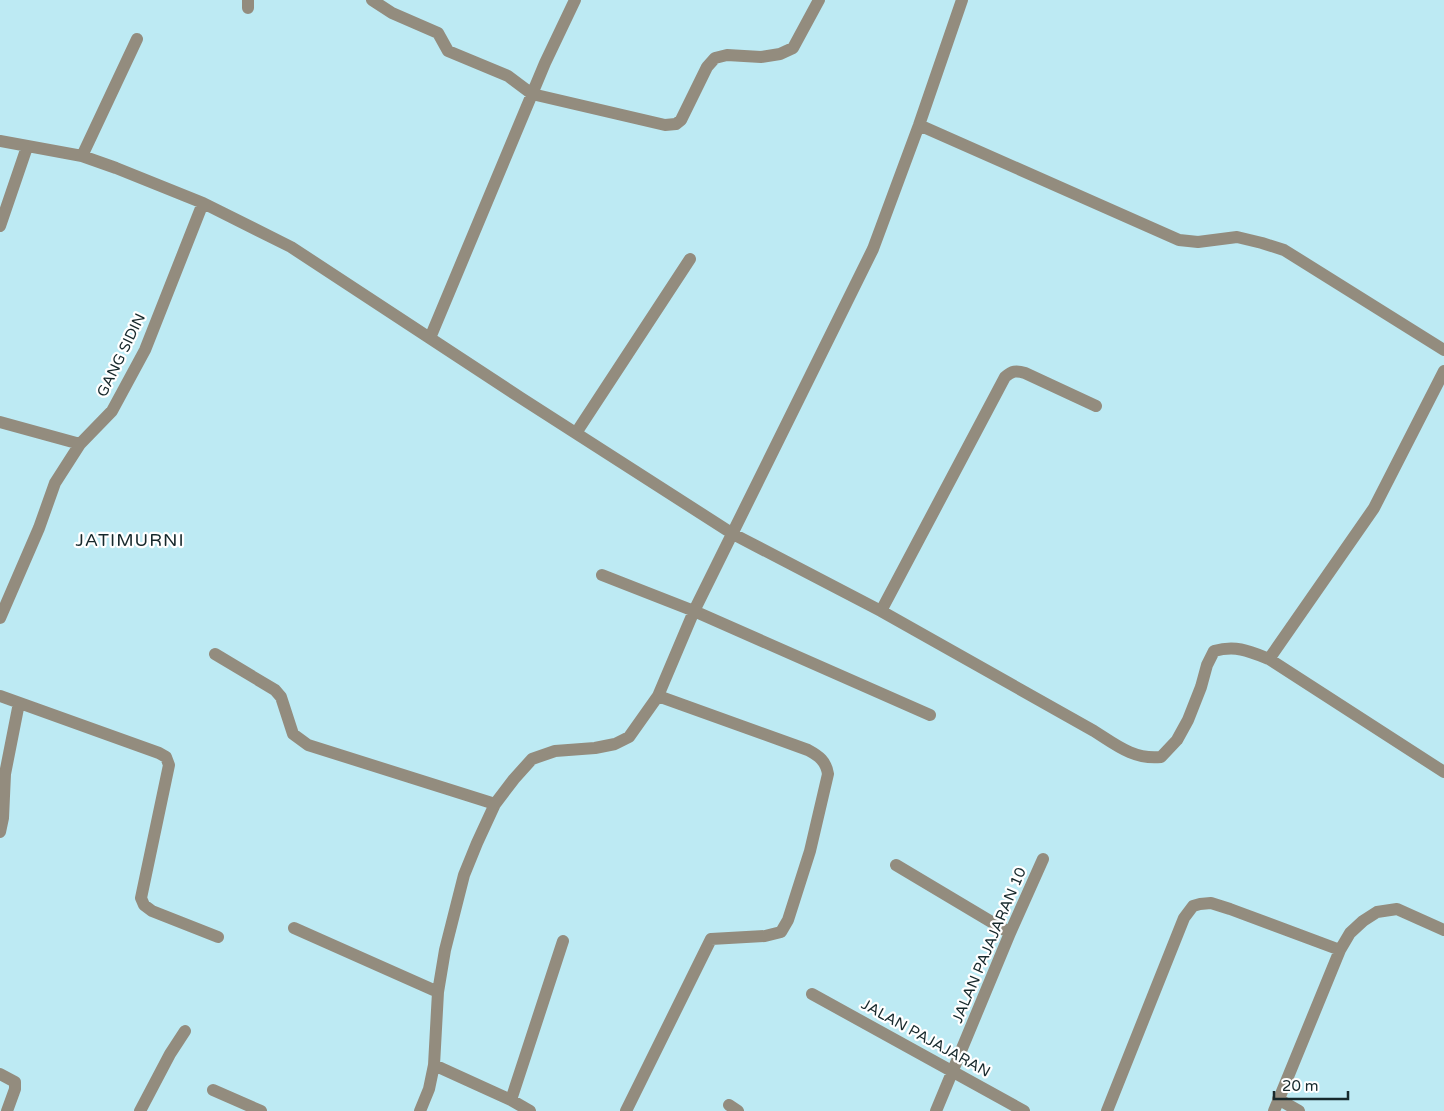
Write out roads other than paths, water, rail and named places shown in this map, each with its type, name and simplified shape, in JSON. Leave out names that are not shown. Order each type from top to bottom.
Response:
[{"type":"street","points":[[372,0],[392,13],[438,32],[448,52],[508,76],[532,94],[665,125],[676,124],[681,120],[707,67],[715,58],[727,54],[770,56],[793,48],[819,0]]},
{"type":"street","points":[[430,338],[545,63],[575,0]]},
{"type":"street","points":[[420,1111],[429,1089],[434,1065],[438,992],[445,950],[464,875],[476,843],[496,804],[514,779],[532,759],[555,750],[601,747],[614,744],[629,737],[658,696],[694,611],[873,249],[919,125],[962,0]]},
{"type":"street","points":[[82,156],[137,39]]},
{"type":"street","points":[[919,125],[1179,240],[1198,242],[1237,237],[1284,250],[1444,350]]},
{"type":"street","points":[[0,141],[82,156],[116,168],[203,203],[291,247],[733,534],[882,611],[1128,752],[1148,758],[1161,757],[1177,740],[1188,720],[1201,687],[1207,665],[1214,651],[1228,647],[1246,650],[1270,659],[1444,772]]},
{"type":"street","points":[[0,226],[27,147]]},
{"type":"street","name":"GANG SIDIN","points":[[0,618],[39,528],[55,483],[80,444],[112,411],[145,350],[203,203]]},
{"type":"street","points":[[576,433],[690,258]]},
{"type":"street","points":[[1270,659],[1374,508],[1444,371]]},
{"type":"street","points":[[882,611],[1005,376],[1011,372],[1025,373],[1096,406]]},
{"type":"street","points":[[0,422],[80,444]]},
{"type":"street","points":[[602,575],[694,611],[930,715]]},
{"type":"street","points":[[215,654],[275,690],[281,698],[293,734],[308,745],[496,804]]},
{"type":"street","points":[[0,696],[151,750],[166,758],[169,765],[141,898],[144,905],[152,911],[218,937]]},
{"type":"street","points":[[626,1111],[711,939],[765,936],[780,932],[788,920],[810,851],[828,774],[827,766],[821,758],[808,750],[658,696]]},
{"type":"street","points":[[0,832],[4,818],[5,774],[19,704]]},
{"type":"street","name":"JALAN PAJAJARAN 10","points":[[936,1111],[1043,859]]},
{"type":"street","points":[[896,865],[1010,933]]},
{"type":"street","points":[[1106,1111],[1184,918],[1193,906],[1211,903],[1340,950]]},
{"type":"street","points":[[1299,1111],[1276,1105],[1340,950],[1350,933],[1377,912],[1397,909],[1444,930]]},
{"type":"street","points":[[294,928],[438,992]]},
{"type":"street","points":[[511,1100],[563,941]]},
{"type":"street","name":"JALAN PAJAJARAN","points":[[812,994],[1024,1111]]},
{"type":"street","points":[[140,1111],[170,1054],[185,1032]]},
{"type":"street","points":[[434,1065],[511,1100],[530,1111]]},
{"type":"street","points":[[0,1074],[15,1082],[15,1089],[7,1111]]},
{"type":"street","points":[[213,1090],[262,1111]]},
{"type":"district","name":"JATIMURNI","points":[[130,540]]}]
